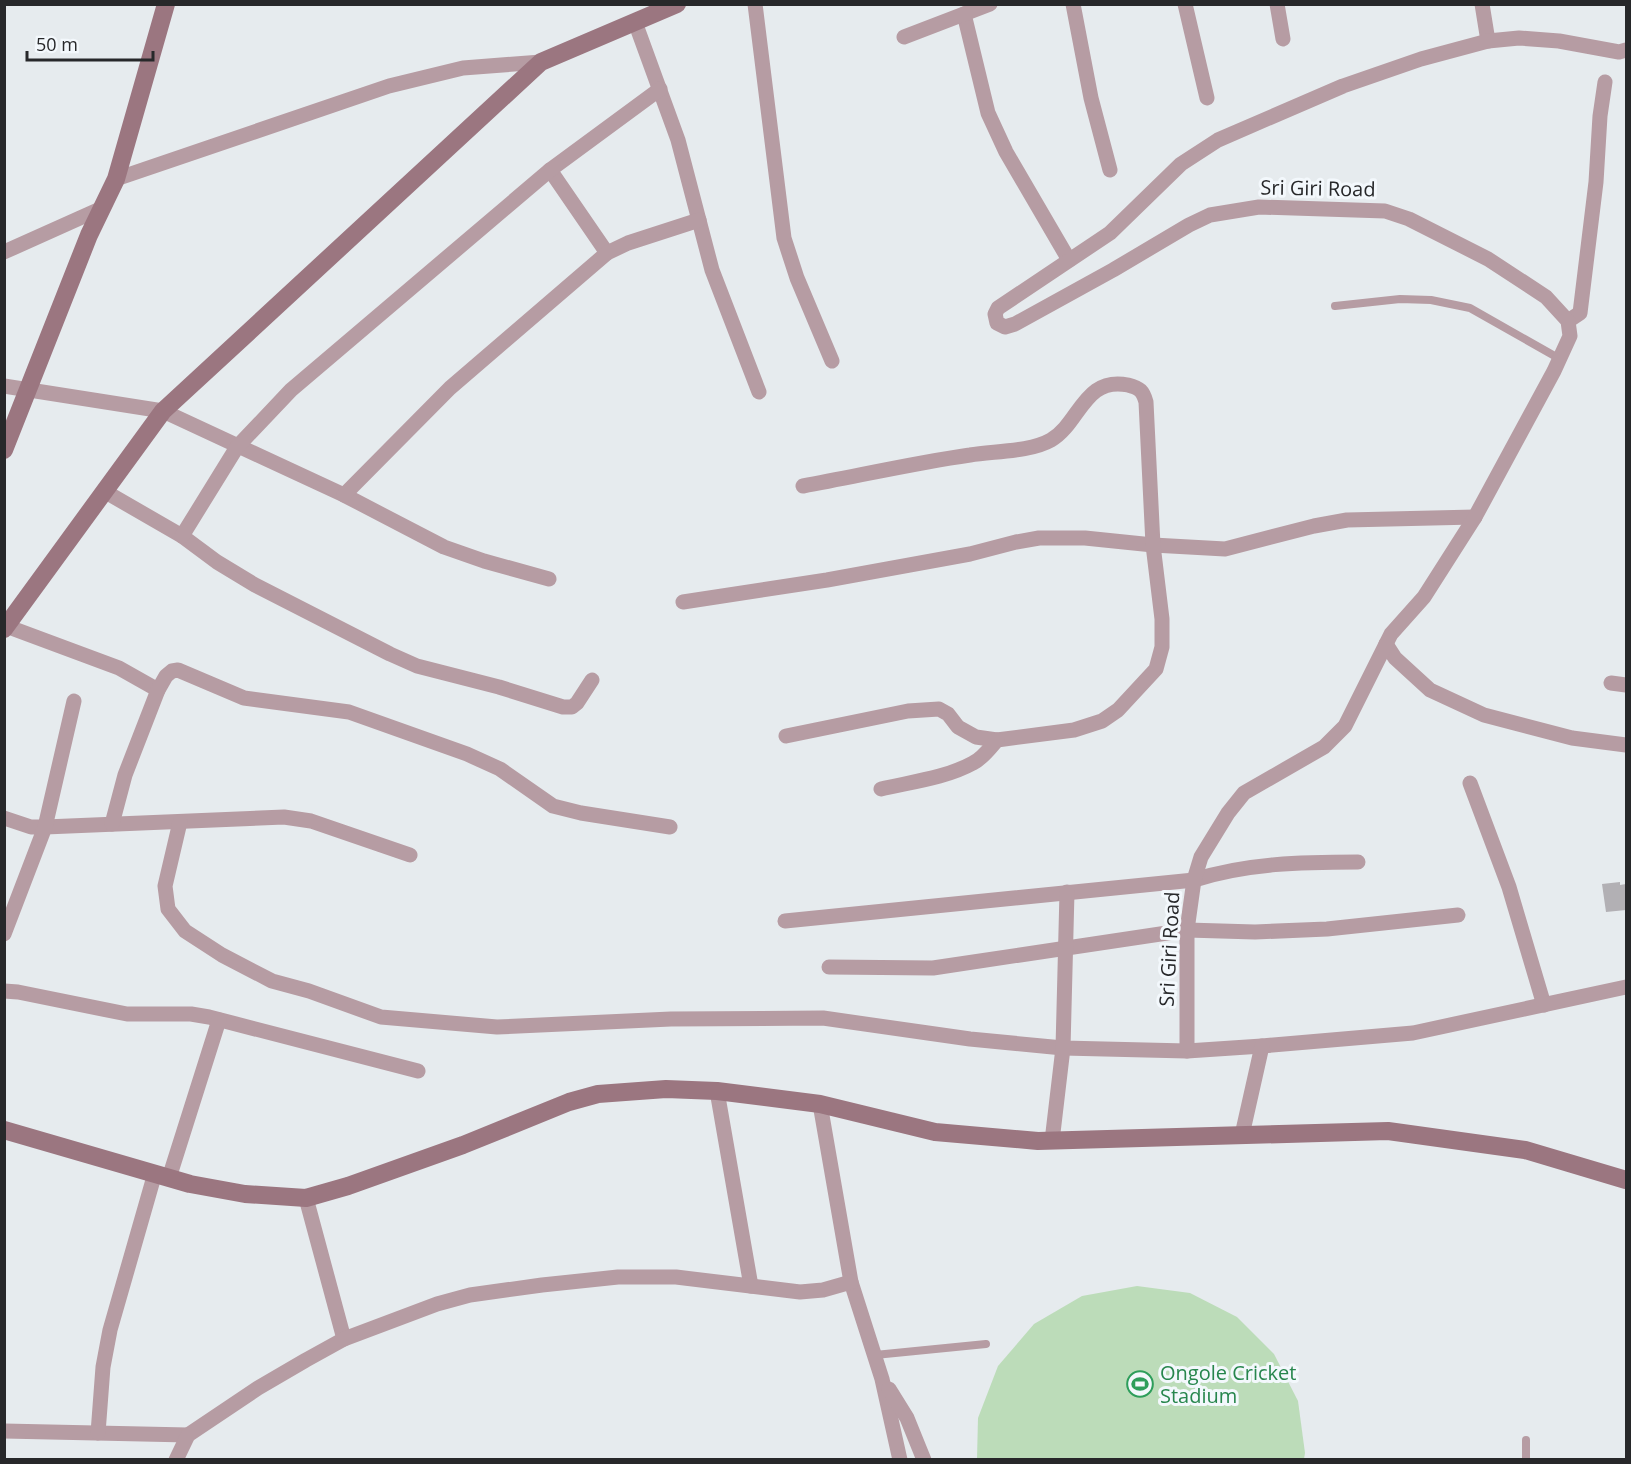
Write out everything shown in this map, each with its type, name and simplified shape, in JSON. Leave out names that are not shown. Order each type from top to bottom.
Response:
[{"type":"street","points":[[4,450],[100,209],[116,179],[166,4]]},
{"type":"street","points":[[116,179],[389,86],[463,69],[542,62],[677,4]]},
{"type":"street","points":[[755,4],[784,238],[796,278],[832,361]]},
{"type":"street","points":[[904,37],[990,4]]},
{"type":"street","points":[[1073,4],[1091,98],[1110,170]]},
{"type":"street","points":[[1185,4],[1207,98]]},
{"type":"street","points":[[1277,4],[1283,39]]},
{"type":"street","points":[[1482,4],[1488,41]]},
{"type":"street","points":[[964,14],[988,112],[1006,152],[1069,260]]},
{"type":"street","points":[[635,22],[678,140],[712,270],[759,392]]},
{"type":"street","name":"Sri Giri Road","points":[[1187,1051],[1187,930],[1194,880],[1201,857],[1244,793],[1324,747],[1345,726],[1391,634],[1424,597],[1475,517],[1560,359],[1570,336],[1568,321],[1546,297],[1488,259],[1409,219],[1385,211],[1259,207],[1210,215],[1189,225],[1015,324],[1005,327],[997,323],[995,314],[998,308],[1110,233],[1181,164],[1218,140],[1343,86],[1421,59],[1488,41],[1519,38],[1559,41],[1619,52],[1626,51]]},
{"type":"street","points":[[159,690],[119,668],[5,627],[163,411],[542,62]]},
{"type":"street","points":[[1568,321],[1580,313],[1596,182],[1600,116],[1605,82]]},
{"type":"street","points":[[182,536],[237,447],[291,390],[550,170],[660,89]]},
{"type":"street","points":[[550,170],[607,253]]},
{"type":"street","points":[[4,252],[100,209]]},
{"type":"street","points":[[344,495],[450,388],[607,253],[628,243],[699,220]]},
{"type":"street","points":[[786,736],[928,709],[939,709],[948,714],[958,727],[976,737],[997,740],[1074,730],[1102,721],[1118,710],[1156,669],[1161,648],[1162,619],[1153,545],[1146,402],[1144,394],[1138,387],[1123,384],[1097,390],[1088,397],[1052,439],[1036,446],[968,455],[803,486]]},
{"type":"street","points":[[4,386],[163,411],[344,495],[444,547],[549,579]]},
{"type":"street","points":[[104,491],[182,536],[217,562],[255,585],[417,666],[499,687],[563,707],[572,707],[578,703],[592,680]]},
{"type":"street","points":[[683,602],[827,580],[970,554],[1039,538],[1085,538],[1225,549],[1347,520],[1475,517]]},
{"type":"street","points":[[1386,644],[1395,658],[1430,690],[1484,715],[1572,738],[1626,745]]},
{"type":"street","points":[[112,824],[125,775],[159,690],[166,676],[178,670],[244,698],[349,712],[467,754],[500,769],[553,806],[581,813],[670,826]]},
{"type":"street","points":[[4,934],[45,827],[74,701]]},
{"type":"street","points":[[881,789],[951,772],[974,763],[997,740]]},
{"type":"street","points":[[1470,783],[1509,887],[1544,1005]]},
{"type":"street","points":[[4,818],[31,826],[45,827],[273,817],[311,821],[410,855]]},
{"type":"street","points":[[180,822],[165,886],[168,909],[185,931],[242,966],[272,981],[381,1017],[497,1027],[671,1019],[823,1018],[970,1039],[1062,1048],[1187,1051],[1413,1033],[1626,987]]},
{"type":"street","points":[[784,921],[1194,880],[1214,874],[1262,866],[1308,862],[1358,862]]},
{"type":"street","points":[[1052,1141],[1062,1048],[1067,892]]},
{"type":"street","points":[[829,967],[933,968],[1187,930],[1255,932],[1327,929],[1458,915]]},
{"type":"street","points":[[4,991],[127,1014],[191,1014],[418,1071]]},
{"type":"street","points":[[98,1433],[103,1367],[110,1330],[162,1176],[219,1020]]},
{"type":"street","points":[[1242,1135],[1262,1046]]},
{"type":"street","points":[[4,1130],[190,1184],[245,1194],[306,1198],[348,1186],[463,1145],[569,1102],[598,1094],[666,1089],[717,1091],[820,1104],[935,1132],[1052,1141],[1388,1131],[1525,1150],[1626,1180]]},
{"type":"street","points":[[717,1091],[751,1286]]},
{"type":"street","points":[[820,1104],[850,1282],[882,1379],[900,1460]]},
{"type":"street","points":[[306,1198],[344,1339]]},
{"type":"street","points":[[176,1460],[188,1435],[268,1382],[344,1339],[437,1304],[470,1295],[618,1277],[676,1277],[800,1292],[823,1290],[850,1282]]},
{"type":"street","points":[[882,1379],[907,1418],[924,1460]]},
{"type":"street","points":[[4,1431],[188,1435]]},
{"type":"lane","points":[[1335,306],[1400,299],[1431,300],[1470,308],[1560,359]]},
{"type":"lane","points":[[875,1355],[986,1344]]},
{"type":"lane","points":[[1526,1440],[1526,1460]]},
{"type":"green space","name":"Ongole Cricket Stadium","points":[[1137,1286],[1190,1293],[1237,1317],[1274,1354],[1298,1401],[1304,1459],[977,1459],[978,1418],[998,1366],[1034,1324],[1082,1296]]},
{"type":"building","points":[[1620,882],[1620,885],[1626,884],[1626,910],[1606,912],[1602,884]]},
{"type":"place","name":"Ongole Cricket Stadium","points":[[1140,1384]]}]
